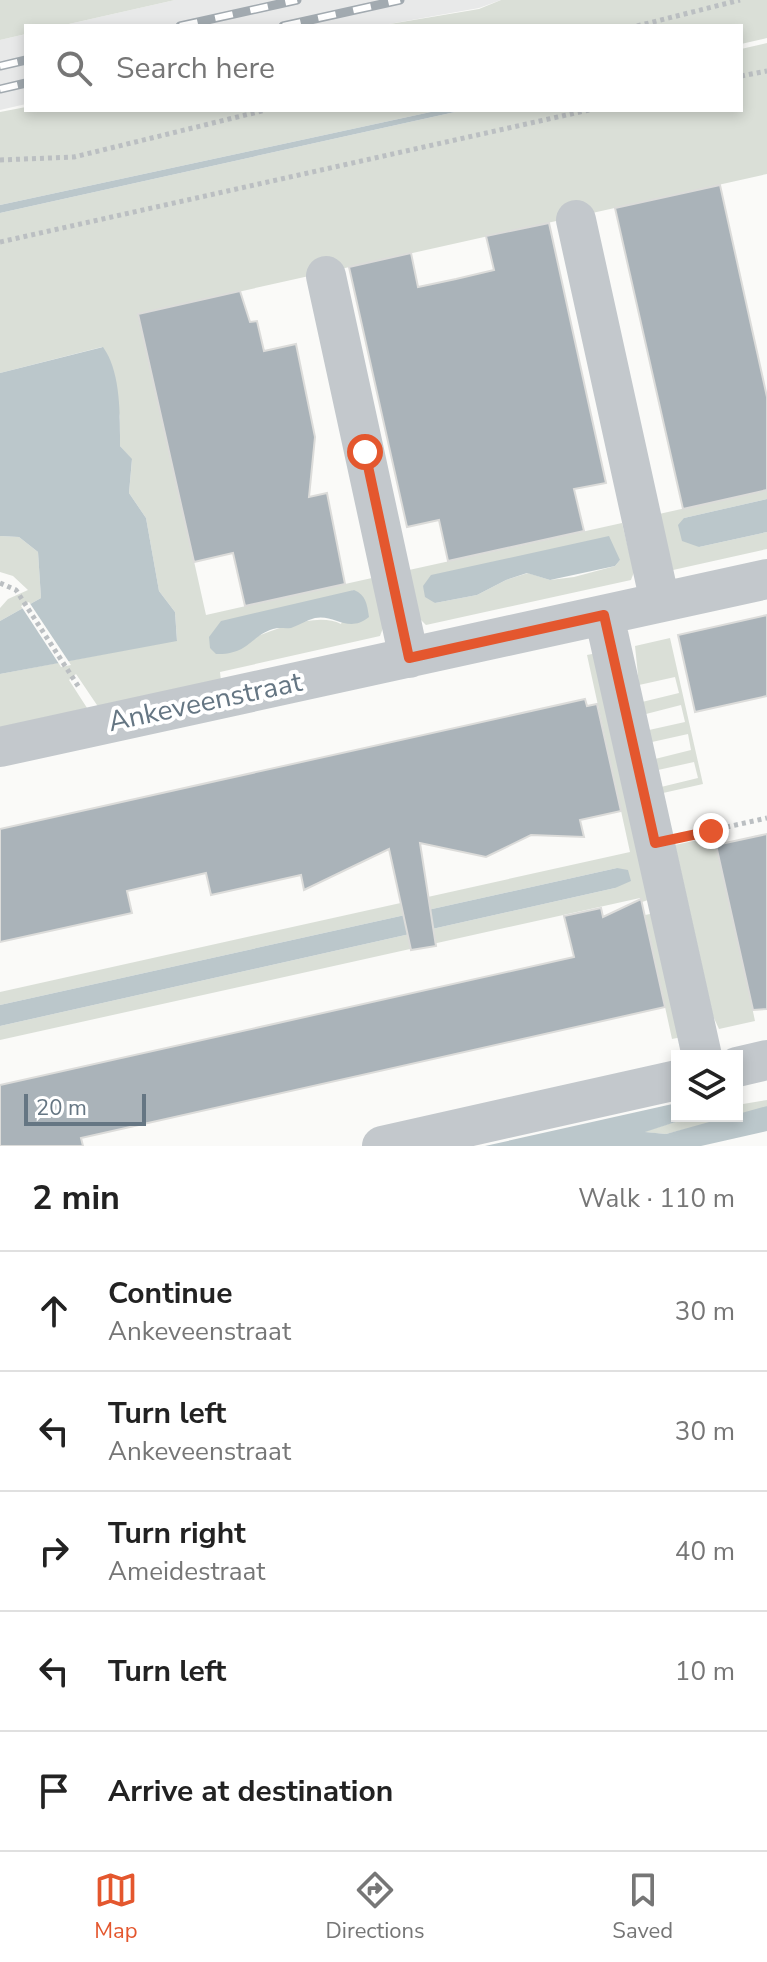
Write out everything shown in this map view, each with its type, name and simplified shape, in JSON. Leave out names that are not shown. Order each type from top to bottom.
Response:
[{"type":"street","points":[[576,220],[660,602]]},
{"type":"street","points":[[326,276],[409,658]]},
{"type":"street","name":"Ankeveenstraat","points":[[0,747],[767,579]]},
{"type":"street","points":[[604,615],[701,1050]]},
{"type":"street","points":[[743,1066],[767,1060]]},
{"type":"street","points":[[382,1146],[671,1081]]},
{"type":"path","points":[[645,24],[740,0]]},
{"type":"path","points":[[743,76],[767,71]]},
{"type":"path","points":[[0,160],[74,157],[258,112]]},
{"type":"path","points":[[0,242],[580,112]]},
{"type":"path","points":[[0,583],[19,594],[72,677]]},
{"type":"path","points":[[655,843],[767,818]]},
{"type":"shaded area","points":[[0,0],[175,0],[69,24],[24,24],[24,34],[0,40]]},
{"type":"shaded area","points":[[175,0],[501,0],[479,8],[389,24],[69,24]]},
{"type":"shaded area","points":[[501,0],[767,0],[767,38],[743,44],[743,24],[390,24],[479,9]]},
{"type":"shaded area","points":[[24,34],[24,104],[0,110],[0,40]]},
{"type":"shaded area","points":[[767,43],[767,174],[139,314],[206,615],[372,578],[383,628],[380,636],[220,672],[221,681],[99,708],[76,674],[69,680],[89,711],[0,731],[0,674],[177,640],[175,612],[159,591],[146,518],[129,493],[132,460],[120,446],[120,417],[102,347],[0,373],[0,213],[455,112],[743,112],[743,49]],"holes":[[[354,590],[341,624],[313,620],[279,628],[216,654]]]},
{"type":"shaded area","points":[[24,107],[24,112],[431,112],[0,205],[0,112]]},
{"type":"shaded area","points":[[431,112],[455,112],[0,213],[0,205]]},
{"type":"shaded area","points":[[103,347],[116,381],[120,446],[132,459],[129,493],[146,518],[159,591],[175,612],[177,641],[0,674],[0,621],[41,598],[38,552],[19,537],[0,536],[0,373]]},
{"type":"shaded area","points":[[767,490],[767,499],[684,518],[699,547],[767,532],[767,549],[673,570],[659,514]]},
{"type":"shaded area","points":[[767,499],[767,532],[699,547],[682,541],[678,525],[684,518]]},
{"type":"shaded area","points":[[622,523],[634,572],[631,580],[426,625],[420,619],[409,570]],"holes":[[[620,560],[615,566],[550,580],[528,573],[477,595],[435,603],[423,586]]]},
{"type":"shaded area","points":[[0,536],[19,537],[38,552],[41,598],[0,621],[0,608],[8,599],[28,590],[13,576],[0,572]]},
{"type":"shaded area","points":[[609,536],[620,560],[615,566],[550,580],[527,573],[477,595],[435,603],[425,597],[423,586],[431,575]]},
{"type":"shaded area","points":[[354,590],[363,597],[368,608],[369,617],[361,622],[348,624],[315,618],[291,628],[275,628],[265,632],[236,652],[216,654],[210,648],[209,637],[221,621]]},
{"type":"shaded area","points":[[670,638],[703,784],[663,793],[661,787],[698,778],[694,762],[658,770],[655,759],[691,750],[688,734],[652,742],[649,730],[685,722],[681,705],[646,714],[642,702],[679,693],[675,677],[639,685],[635,646]]},
{"type":"shaded area","points":[[597,653],[651,899],[642,902],[640,898],[0,1040],[0,1026],[615,888],[617,868],[0,1005],[0,992],[630,852],[587,655]]},
{"type":"shaded area","points":[[716,836],[755,1021],[719,1029],[713,1016],[675,845]]},
{"type":"shaded area","points":[[617,868],[628,870],[631,881],[615,888],[0,1026],[0,1005]]},
{"type":"shaded area","points":[[655,913],[682,1037],[672,1039],[645,915]]},
{"type":"shaded area","points":[[767,1100],[767,1106],[759,1111],[743,1115],[743,1104]]},
{"type":"shaded area","points":[[671,1104],[671,1122],[676,1122],[645,1132],[666,1134],[709,1122],[743,1122],[743,1113],[767,1106],[767,1131],[701,1146],[485,1146]]},
{"type":"shaded area","points":[[675,1122],[715,1122],[666,1134],[643,1132]]},
{"type":"pier","points":[[29,602],[71,665],[61,667],[21,606]]},
{"type":"building","points":[[720,185],[767,397],[767,490],[683,509],[615,208]]},
{"type":"building","points":[[549,223],[606,483],[574,489],[584,531],[448,561],[439,520],[407,527],[349,267],[411,253],[418,287],[456,279],[494,270],[486,236]]},
{"type":"building","points":[[240,291],[250,322],[257,321],[264,351],[296,344],[315,437],[309,497],[327,493],[345,584],[245,606],[233,553],[194,562],[138,314]]},
{"type":"building","points":[[767,615],[767,696],[695,712],[678,635]]},
{"type":"building","points":[[585,699],[587,706],[597,704],[621,811],[580,820],[584,837],[531,835],[486,857],[420,843],[436,946],[411,950],[389,849],[304,890],[301,875],[211,895],[206,873],[127,891],[132,913],[0,942],[0,829]]},
{"type":"building","points":[[767,834],[767,1009],[753,1010],[716,845]]},
{"type":"building","points":[[641,899],[665,1007],[81,1138],[83,1146],[0,1146],[0,1085],[574,957],[564,916],[601,908],[603,917]]},
{"type":"railway","points":[[189,24],[297,0]]},
{"type":"railway","points":[[292,24],[400,0]]},
{"type":"railway","points":[[0,66],[24,60]]},
{"type":"railway","points":[[0,89],[24,83]]},
{"type":"route","points":[[365,452],[409,658],[604,615],[655,843],[711,831]]}]
